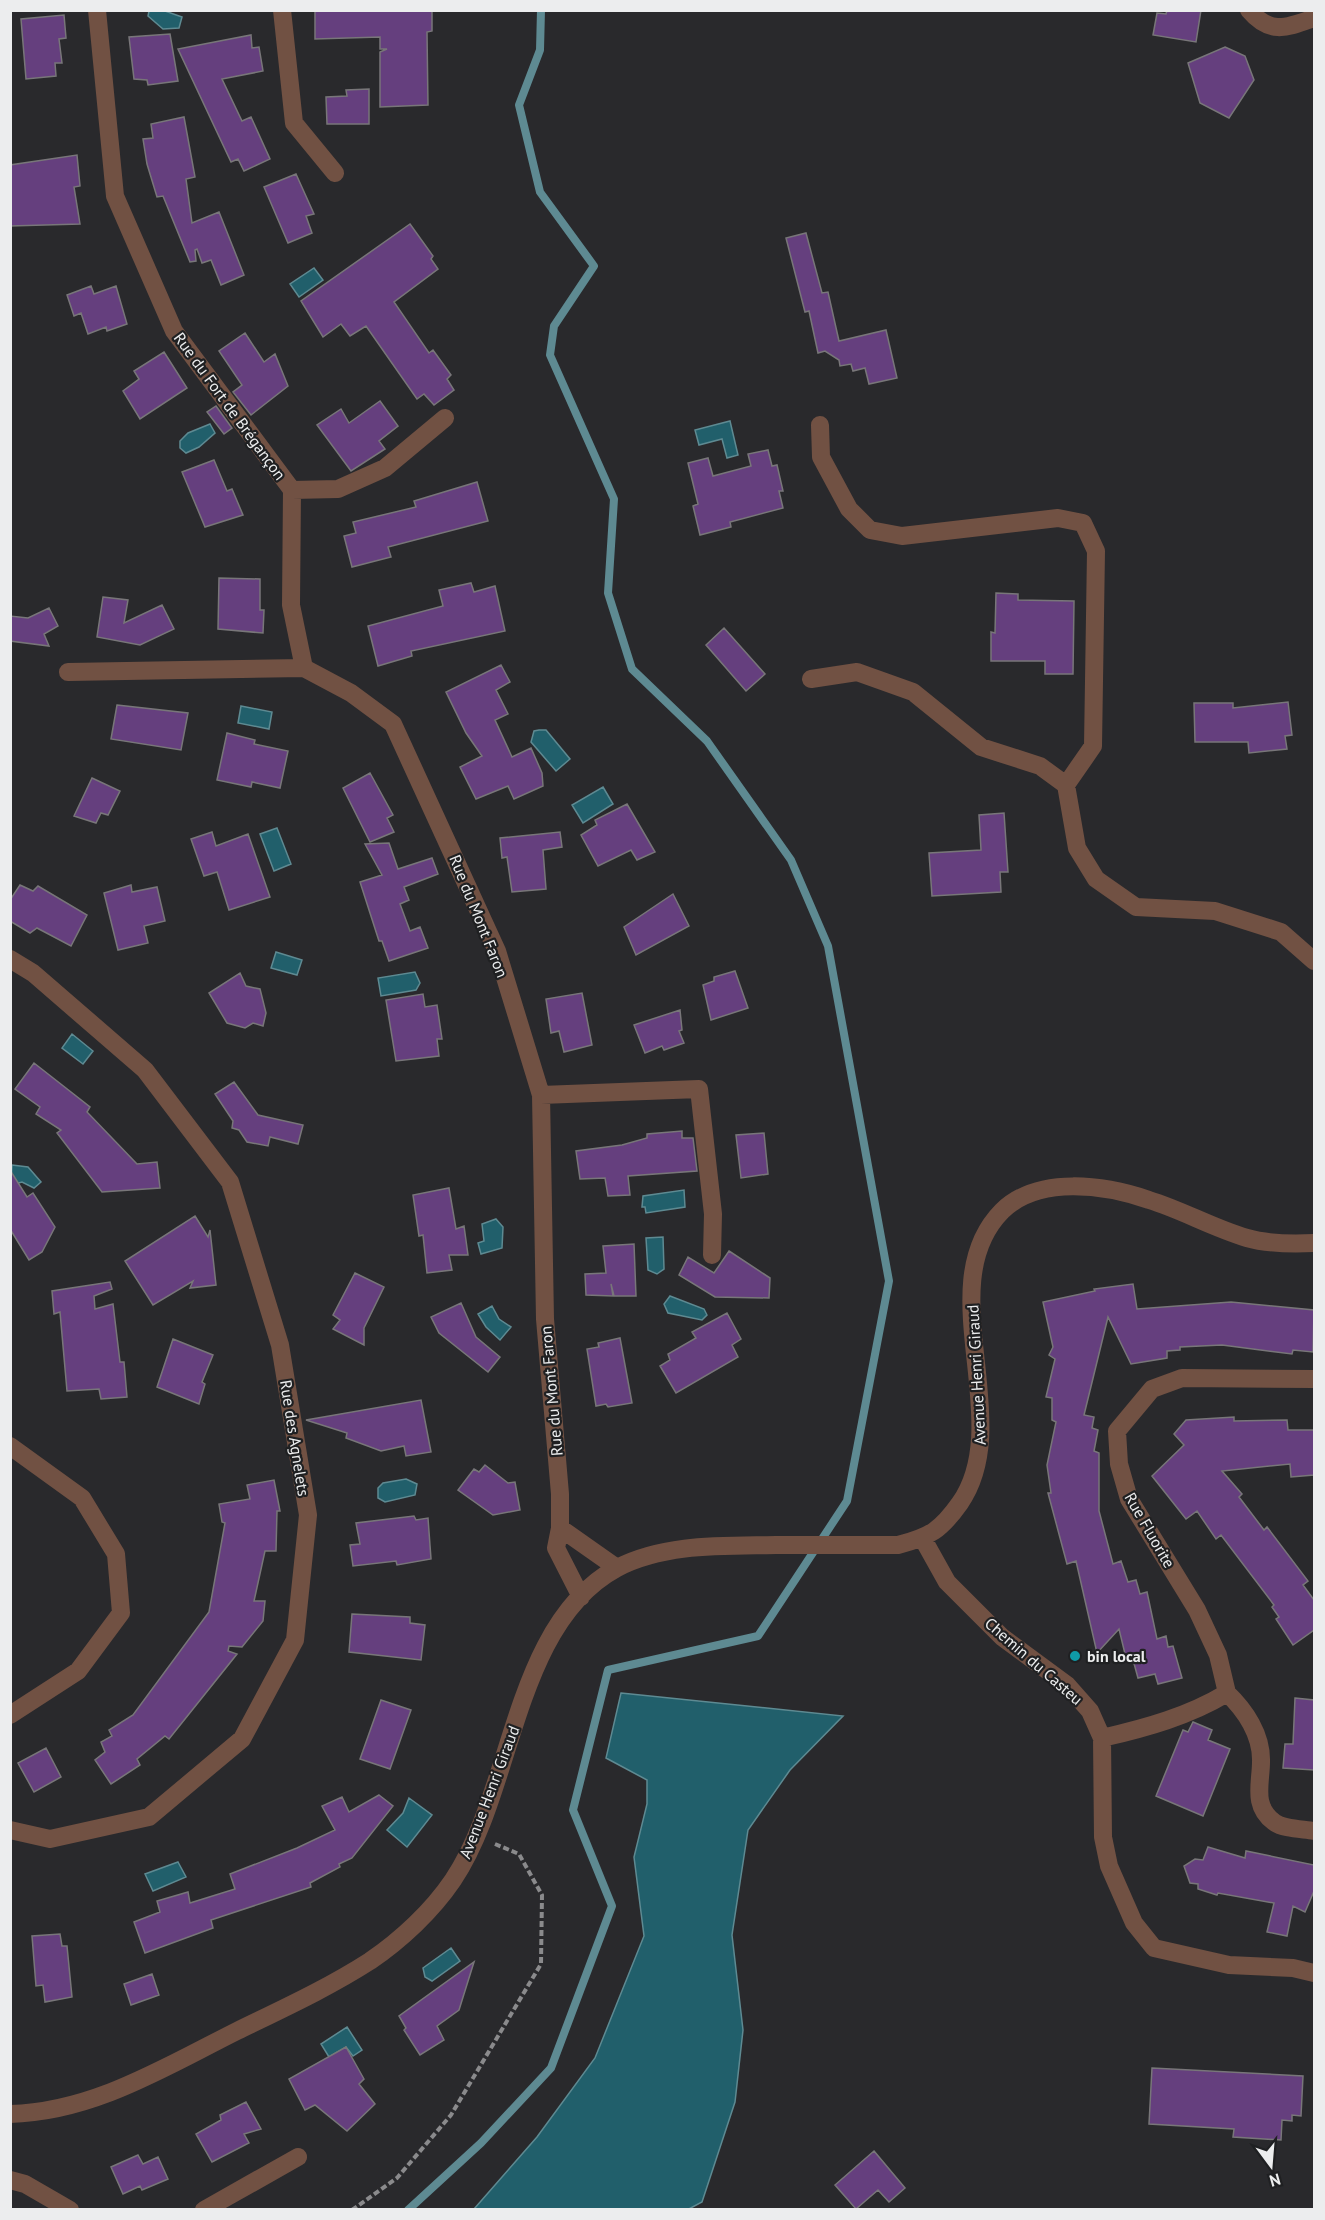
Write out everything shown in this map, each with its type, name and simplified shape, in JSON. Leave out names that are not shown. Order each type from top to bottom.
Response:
[{"type":"street","name":"Rue du Fort de Brégançon","points":[[97,10],[115,196],[174,331],[291,490],[291,605],[304,668]]},
{"type":"street","points":[[282,10],[294,123],[335,173]]},
{"type":"street","points":[[1249,10],[1261,24],[1274,28],[1314,18]]},
{"type":"street","points":[[291,490],[338,489],[386,468],[445,418]]},
{"type":"street","points":[[820,425],[821,458],[849,510],[870,530],[902,536],[1058,518],[1083,523],[1096,551],[1093,746],[1066,785]]},
{"type":"street","name":"Rue du Mont Faron","points":[[68,672],[304,668],[351,693],[393,724],[497,951],[541,1095],[545,1319],[560,1494],[560,1528],[556,1548],[581,1597]]},
{"type":"street","points":[[811,679],[857,672],[913,692],[981,747],[1040,766],[1066,785],[1077,848],[1096,879],[1136,907],[1215,911],[1281,933],[1314,961]]},
{"type":"street","name":"Rue des Agnelets","points":[[10,959],[33,973],[145,1070],[230,1182],[280,1345],[308,1515],[295,1640],[242,1739],[149,1817],[50,1839],[10,1830]]},
{"type":"street","points":[[541,1095],[699,1089],[713,1214],[712,1255]]},
{"type":"street","name":"Avenue Henri Giraud","points":[[13,2113],[74,2106],[141,2079],[307,1997],[370,1960],[412,1928],[453,1880],[475,1837],[544,1645],[581,1597],[617,1568],[636,1560],[697,1546],[898,1545],[923,1539],[945,1524],[966,1494],[979,1463],[981,1434],[970,1312],[981,1241],[1001,1212],[1015,1201],[1046,1188],[1109,1190],[1149,1200],[1248,1239],[1293,1244],[1314,1243]]},
{"type":"street","name":"Rue Fluorite","points":[[1227,1693],[1218,1655],[1197,1610],[1129,1499],[1119,1464],[1117,1431],[1152,1389],[1182,1378],[1314,1379]]},
{"type":"street","points":[[10,1446],[82,1498],[116,1554],[121,1613],[78,1671],[10,1715]]},
{"type":"street","points":[[560,1528],[617,1568]]},
{"type":"street","name":"Chemin du Casteu","points":[[923,1539],[947,1582],[1002,1637],[1067,1685],[1090,1711],[1102,1738],[1103,1837],[1109,1866],[1134,1923],[1154,1948],[1229,1965],[1293,1968],[1314,1973]]},
{"type":"street","points":[[1102,1738],[1193,1711],[1227,1693],[1242,1708],[1257,1737],[1262,1761],[1257,1791],[1264,1813],[1275,1824],[1314,1831]]},
{"type":"street","points":[[204,2210],[297,2157]]},
{"type":"street","points":[[10,2180],[26,2184],[70,2210]]},
{"type":"path","points":[[10,344],[10,362]]},
{"type":"path","points":[[352,2210],[398,2178],[451,2115],[541,1964],[542,1895],[519,1854],[475,1837]]},
{"type":"water","points":[[149,11],[165,11],[182,17],[179,28],[163,29],[148,16]]},
{"type":"water","points":[[314,268],[323,280],[299,297],[290,284]]},
{"type":"water","points":[[730,421],[738,455],[727,458],[722,439],[699,445],[695,430]]},
{"type":"water","points":[[210,424],[215,433],[199,447],[186,453],[180,448],[180,441],[188,433]]},
{"type":"water","points":[[241,706],[272,712],[269,729],[238,723]]},
{"type":"water","points":[[546,730],[570,759],[556,771],[531,742],[534,731]]},
{"type":"water","points":[[603,787],[613,804],[583,823],[572,805]]},
{"type":"water","points":[[277,828],[291,864],[274,871],[260,834]]},
{"type":"water","points":[[276,952],[302,960],[297,975],[271,968]]},
{"type":"water","points":[[415,972],[420,983],[416,990],[381,996],[378,978]]},
{"type":"water","points":[[72,1034],[93,1051],[83,1064],[62,1048]]},
{"type":"water","points":[[12,1165],[28,1167],[41,1182],[34,1188],[22,1182],[11,1185]]},
{"type":"water","points":[[684,1190],[685,1207],[646,1213],[645,1207],[642,1207],[643,1196]]},
{"type":"water","points":[[496,1219],[503,1227],[502,1248],[481,1254],[478,1243],[484,1241],[482,1224]]},
{"type":"water","points":[[663,1237],[664,1269],[657,1274],[648,1270],[646,1238]]},
{"type":"water","points":[[670,1296],[704,1309],[707,1315],[702,1320],[668,1313],[664,1304]]},
{"type":"water","points":[[492,1306],[499,1319],[511,1327],[500,1340],[486,1327],[478,1314]]},
{"type":"water","points":[[406,1479],[417,1484],[415,1495],[385,1502],[378,1498],[378,1488],[383,1483]]},
{"type":"water","points":[[621,1693],[843,1716],[790,1770],[748,1830],[732,1935],[743,2030],[735,2102],[702,2202],[687,2210],[474,2209],[537,2137],[595,2058],[644,1936],[634,1857],[647,1804],[647,1780],[606,1758]]},
{"type":"water","points":[[409,1798],[432,1815],[407,1847],[387,1830],[403,1813]]},
{"type":"water","points":[[178,1862],[186,1877],[153,1891],[145,1874]]},
{"type":"water","points":[[451,1948],[460,1961],[432,1981],[425,1977],[423,1968]]},
{"type":"water","points":[[347,2027],[362,2050],[353,2056],[346,2047],[329,2057],[321,2044]]},
{"type":"building","points":[[315,10],[432,10],[432,31],[427,32],[428,105],[380,107],[380,52],[387,49],[380,49],[380,37],[315,39]]},
{"type":"building","points":[[1167,10],[1201,10],[1196,42],[1153,35],[1157,13],[1166,14]]},
{"type":"building","points":[[64,15],[66,38],[59,39],[62,63],[55,63],[56,76],[26,79],[21,19]]},
{"type":"building","points":[[170,34],[178,81],[148,85],[147,80],[134,79],[129,37]]},
{"type":"building","points":[[251,35],[252,48],[259,47],[263,71],[222,79],[242,121],[251,117],[270,159],[244,171],[238,159],[231,162],[178,49]]},
{"type":"building","points":[[1225,47],[1245,56],[1254,80],[1229,118],[1200,103],[1188,63]]},
{"type":"building","points":[[369,89],[369,124],[327,124],[326,97],[347,96],[346,90]]},
{"type":"building","points":[[184,117],[195,177],[186,179],[192,223],[219,212],[244,275],[221,285],[211,260],[202,263],[197,249],[195,250],[196,261],[190,262],[163,196],[157,197],[147,164],[143,139],[153,138],[151,124]]},
{"type":"building","points":[[77,155],[80,186],[74,187],[80,224],[10,226],[10,165]]},
{"type":"building","points":[[296,174],[314,214],[306,216],[312,233],[288,243],[264,187]]},
{"type":"building","points":[[410,224],[433,256],[431,259],[438,269],[394,302],[429,353],[433,350],[451,375],[447,379],[454,390],[434,405],[424,394],[417,399],[366,326],[350,336],[341,324],[323,337],[301,301]]},
{"type":"building","points":[[806,233],[822,293],[828,292],[839,341],[886,330],[897,378],[869,384],[865,368],[853,371],[851,364],[840,366],[839,360],[825,351],[818,353],[809,311],[805,312],[786,238]]},
{"type":"building","points":[[91,286],[94,294],[116,286],[127,324],[107,331],[106,327],[88,334],[81,313],[74,316],[67,295]]},
{"type":"building","points":[[245,333],[264,362],[275,354],[288,386],[251,415],[233,392],[242,385],[219,351]]},
{"type":"building","points":[[164,352],[187,388],[140,419],[123,391],[139,379],[134,371]]},
{"type":"building","points":[[380,401],[398,426],[379,441],[385,449],[351,471],[317,425],[341,409],[349,423]]},
{"type":"building","points":[[216,406],[232,428],[224,434],[207,412]]},
{"type":"building","points":[[768,450],[772,466],[777,465],[783,491],[779,491],[783,508],[730,522],[731,527],[700,535],[693,506],[698,504],[688,463],[708,458],[713,476],[751,466],[748,454]]},
{"type":"building","points":[[214,460],[227,491],[232,489],[243,515],[205,527],[182,472]]},
{"type":"building","points":[[477,482],[488,521],[388,547],[391,557],[352,567],[344,536],[356,533],[353,522],[416,507],[414,501]]},
{"type":"building","points":[[219,578],[260,579],[260,610],[264,610],[263,633],[218,629]]},
{"type":"building","points":[[471,583],[474,592],[495,586],[505,631],[411,651],[412,656],[378,666],[368,626],[443,606],[439,590]]},
{"type":"building","points":[[996,593],[1018,594],[1018,600],[1074,601],[1073,674],[1045,674],[1045,661],[991,661],[991,632],[995,633]]},
{"type":"building","points":[[103,597],[128,600],[124,623],[162,605],[174,629],[140,645],[97,637]]},
{"type":"building","points":[[49,608],[58,626],[44,634],[49,646],[10,641],[10,616],[28,618]]},
{"type":"building","points":[[724,628],[765,674],[746,691],[706,645]]},
{"type":"building","points":[[501,665],[510,682],[496,690],[508,714],[495,720],[512,757],[531,748],[542,773],[543,786],[514,799],[508,786],[476,799],[460,767],[482,756],[466,733],[446,692]]},
{"type":"building","points":[[1288,702],[1292,735],[1285,736],[1287,749],[1249,753],[1248,742],[1195,742],[1194,703],[1233,703],[1233,708]]},
{"type":"building","points":[[117,705],[188,713],[181,750],[111,739]]},
{"type":"building","points":[[227,733],[255,740],[254,744],[288,751],[280,788],[252,782],[251,787],[217,780]]},
{"type":"building","points":[[370,773],[393,815],[387,818],[394,832],[370,842],[343,788]]},
{"type":"building","points":[[92,778],[120,791],[108,815],[101,813],[96,823],[74,816]]},
{"type":"building","points":[[627,804],[655,852],[637,860],[631,850],[598,866],[581,835],[597,825],[595,820]]},
{"type":"building","points":[[1004,813],[1008,872],[1000,872],[1001,892],[932,896],[929,853],[981,850],[979,815]]},
{"type":"building","points":[[212,832],[216,846],[248,834],[270,897],[229,910],[217,872],[204,876],[191,839]]},
{"type":"building","points":[[560,832],[562,847],[543,850],[546,889],[512,892],[507,857],[502,858],[500,838]]},
{"type":"building","points":[[389,843],[398,869],[432,858],[438,874],[404,887],[409,900],[400,904],[410,931],[420,927],[428,948],[389,961],[382,941],[379,941],[360,882],[382,875],[365,844]]},
{"type":"building","points":[[20,885],[33,891],[38,886],[87,915],[71,946],[37,928],[30,933],[10,921],[10,900]]},
{"type":"building","points":[[131,885],[132,892],[157,887],[165,921],[144,926],[148,943],[118,950],[104,893]]},
{"type":"building","points":[[673,894],[689,926],[636,955],[624,927]]},
{"type":"building","points":[[735,971],[748,1008],[711,1020],[703,985],[714,981],[714,977]]},
{"type":"building","points":[[240,973],[246,986],[260,989],[266,1013],[263,1026],[253,1023],[245,1028],[227,1023],[209,993]]},
{"type":"building","points":[[582,993],[592,1045],[564,1052],[559,1031],[551,1033],[546,999]]},
{"type":"building","points":[[423,994],[425,1007],[437,1005],[442,1039],[437,1039],[439,1056],[396,1061],[386,1000]]},
{"type":"building","points":[[680,1010],[682,1030],[679,1031],[684,1043],[664,1050],[662,1046],[645,1053],[634,1025]]},
{"type":"building","points":[[34,1063],[90,1107],[87,1112],[137,1164],[157,1162],[160,1188],[102,1192],[57,1133],[61,1130],[36,1114],[40,1107],[15,1089]]},
{"type":"building","points":[[234,1082],[258,1115],[303,1125],[298,1144],[270,1137],[268,1146],[247,1142],[239,1130],[232,1128],[233,1121],[215,1094]]},
{"type":"building","points":[[682,1131],[682,1138],[693,1138],[697,1171],[628,1176],[630,1195],[608,1196],[605,1178],[580,1179],[576,1151],[622,1145],[647,1138],[647,1134]]},
{"type":"building","points":[[764,1133],[768,1174],[741,1178],[736,1135]]},
{"type":"building","points":[[10,1170],[27,1197],[33,1193],[55,1227],[42,1252],[29,1260],[10,1229]]},
{"type":"building","points":[[449,1188],[456,1229],[464,1226],[468,1255],[449,1255],[452,1270],[427,1273],[423,1235],[419,1236],[413,1195]]},
{"type":"building","points":[[195,1216],[208,1237],[210,1230],[216,1285],[190,1288],[193,1281],[153,1305],[125,1261]]},
{"type":"building","points":[[634,1244],[636,1296],[614,1296],[611,1284],[613,1296],[586,1295],[585,1274],[606,1273],[603,1246]]},
{"type":"building","points":[[729,1251],[770,1278],[769,1298],[715,1297],[679,1275],[688,1257],[714,1273]]},
{"type":"building","points":[[355,1273],[384,1287],[364,1328],[364,1345],[333,1329],[340,1320],[333,1315]]},
{"type":"building","points":[[110,1282],[112,1289],[94,1296],[95,1309],[113,1304],[120,1362],[124,1362],[127,1397],[101,1399],[99,1389],[67,1391],[60,1312],[54,1314],[52,1291]]},
{"type":"building","points":[[1133,1284],[1137,1309],[1231,1302],[1314,1310],[1313,1352],[1293,1350],[1292,1354],[1222,1345],[1180,1347],[1180,1350],[1167,1351],[1167,1358],[1131,1364],[1108,1317],[1084,1415],[1094,1417],[1092,1428],[1098,1430],[1094,1451],[1099,1453],[1099,1511],[1113,1564],[1121,1561],[1128,1582],[1136,1580],[1140,1594],[1147,1592],[1157,1639],[1166,1636],[1168,1647],[1173,1646],[1182,1678],[1158,1684],[1155,1674],[1138,1678],[1132,1656],[1126,1658],[1119,1629],[1097,1653],[1076,1561],[1067,1564],[1048,1493],[1051,1493],[1047,1465],[1056,1422],[1052,1420],[1052,1398],[1046,1397],[1055,1359],[1049,1355],[1053,1347],[1043,1302],[1095,1291],[1094,1289]]},
{"type":"building","points":[[461,1303],[476,1337],[500,1357],[488,1372],[439,1333],[431,1317]]},
{"type":"building","points":[[727,1313],[741,1339],[732,1345],[738,1357],[676,1393],[660,1366],[670,1360],[668,1354],[696,1338],[692,1332]]},
{"type":"building","points":[[620,1338],[632,1403],[608,1407],[606,1404],[596,1406],[587,1349],[599,1347],[598,1343]]},
{"type":"building","points":[[173,1339],[213,1355],[202,1382],[205,1384],[199,1404],[157,1387]]},
{"type":"building","points":[[421,1400],[431,1452],[406,1456],[404,1446],[381,1451],[346,1438],[347,1433],[306,1420]]},
{"type":"building","points":[[1234,1417],[1234,1421],[1287,1420],[1288,1430],[1314,1430],[1314,1475],[1291,1477],[1290,1464],[1222,1471],[1242,1494],[1239,1497],[1264,1530],[1267,1527],[1308,1581],[1303,1585],[1314,1600],[1314,1630],[1293,1645],[1276,1619],[1279,1617],[1272,1607],[1274,1605],[1221,1535],[1216,1539],[1197,1511],[1186,1519],[1152,1476],[1184,1445],[1174,1434],[1186,1420]]},
{"type":"building","points":[[485,1465],[508,1483],[515,1482],[520,1510],[493,1515],[458,1490],[474,1469],[479,1472]]},
{"type":"building","points":[[274,1480],[280,1511],[277,1511],[276,1551],[265,1551],[254,1601],[265,1601],[263,1621],[242,1647],[229,1646],[228,1651],[237,1654],[169,1739],[165,1736],[137,1759],[140,1765],[111,1784],[95,1760],[105,1752],[101,1742],[112,1736],[109,1730],[133,1715],[209,1612],[225,1523],[222,1522],[219,1504],[250,1499],[247,1485]]},
{"type":"building","points":[[414,1516],[416,1520],[428,1518],[431,1559],[397,1565],[396,1561],[353,1566],[350,1545],[360,1544],[356,1523]]},
{"type":"building","points":[[352,1614],[410,1617],[410,1623],[425,1625],[421,1660],[349,1652]]},
{"type":"building","points":[[1295,1698],[1314,1700],[1314,1770],[1283,1768],[1285,1744],[1293,1744]]},
{"type":"building","points":[[381,1700],[411,1710],[390,1769],[360,1759]]},
{"type":"building","points":[[1193,1722],[1212,1730],[1208,1740],[1230,1749],[1203,1816],[1156,1796],[1183,1730],[1188,1732]]},
{"type":"building","points":[[46,1748],[61,1777],[34,1792],[18,1763]]},
{"type":"building","points":[[379,1795],[393,1806],[352,1858],[310,1883],[311,1887],[211,1920],[213,1928],[145,1953],[134,1922],[160,1912],[157,1901],[188,1892],[190,1903],[235,1889],[230,1874],[297,1848],[335,1830],[322,1806],[342,1797],[349,1812]]},
{"type":"building","points":[[1208,1847],[1245,1858],[1246,1851],[1314,1865],[1314,1891],[1305,1912],[1293,1906],[1287,1936],[1267,1932],[1274,1903],[1218,1893],[1217,1895],[1198,1889],[1198,1884],[1190,1883],[1184,1866],[1195,1859],[1203,1860]]},
{"type":"building","points":[[60,1934],[62,1946],[67,1946],[72,1997],[45,2002],[43,1985],[36,1986],[32,1936]]},
{"type":"building","points":[[474,1962],[459,2010],[437,2026],[444,2040],[420,2055],[404,2030],[406,2028],[399,2016]]},
{"type":"building","points":[[152,1974],[159,1995],[131,2005],[124,1984]]},
{"type":"building","points":[[346,2047],[364,2079],[359,2084],[375,2104],[347,2131],[315,2105],[305,2110],[289,2079]]},
{"type":"building","points":[[1152,2068],[1303,2076],[1301,2116],[1292,2115],[1292,2121],[1282,2120],[1281,2140],[1233,2137],[1234,2129],[1149,2124]]},
{"type":"building","points":[[246,2102],[261,2129],[244,2134],[249,2143],[212,2162],[196,2134],[221,2120],[220,2115]]},
{"type":"building","points":[[874,2151],[905,2188],[889,2202],[878,2190],[856,2209],[835,2185]]},
{"type":"building","points":[[138,2155],[143,2164],[158,2157],[168,2179],[142,2190],[140,2186],[123,2194],[111,2167]]},
{"type":"waterway","points":[[408,2210],[481,2143],[551,2068],[612,1906],[573,1810],[608,1670],[758,1636],[847,1501],[889,1281],[828,946],[791,860],[707,741],[632,669],[608,593],[614,499],[550,355],[554,326],[594,266],[540,192],[519,105],[540,50],[541,10]]},
{"type":"place","name":"bin local","points":[[1075,1656]]}]
